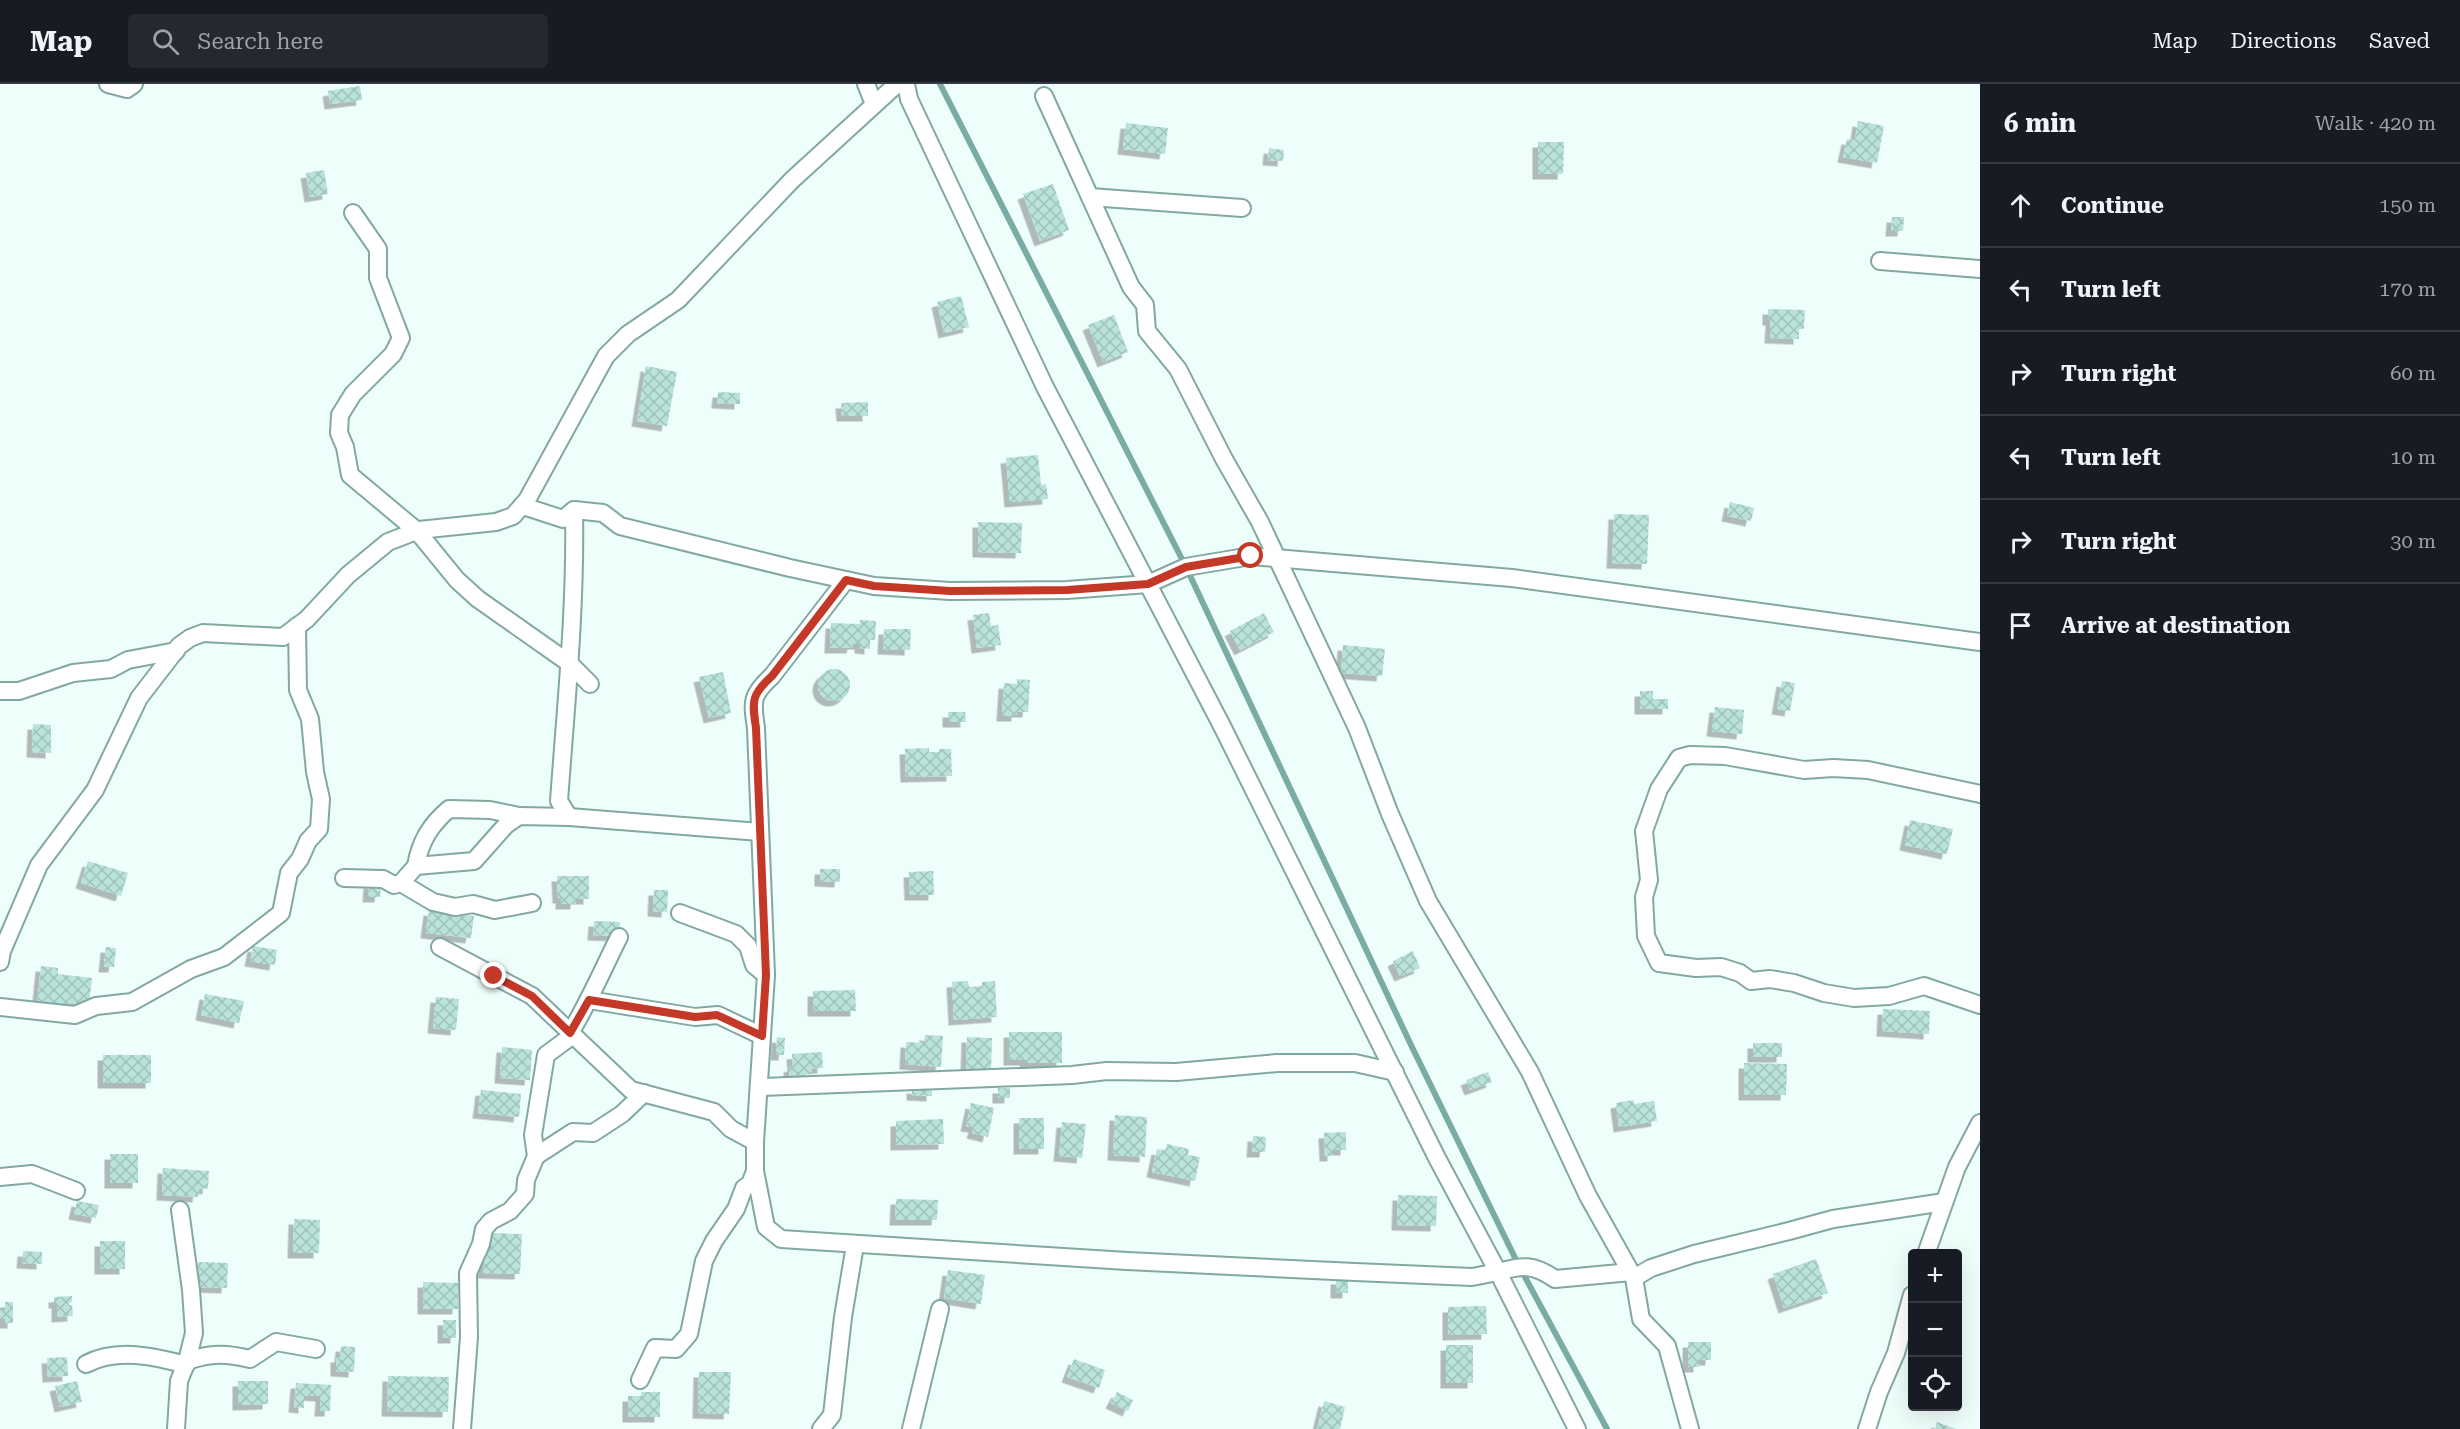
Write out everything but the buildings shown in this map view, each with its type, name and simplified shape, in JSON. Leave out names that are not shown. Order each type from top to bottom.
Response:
[{"type":"street","points":[[108,84],[127,89],[134,84]]},
{"type":"street","points":[[866,84],[874,104]]},
{"type":"street","points":[[0,962],[2,951],[39,865],[95,790],[139,698],[176,651],[190,638],[203,633],[283,637],[307,620],[348,575],[388,542],[417,531],[496,522],[513,516],[523,506],[606,356],[628,334],[678,300],[792,180],[897,84]]},
{"type":"street","points":[[906,84],[909,99],[1045,387],[1233,747],[1437,1158],[1498,1272],[1577,1429]]},
{"type":"street","points":[[1044,96],[1131,287],[1145,305],[1147,332],[1178,369],[1224,459],[1260,522],[1357,728],[1390,814],[1428,901],[1530,1072],[1588,1196],[1633,1275],[1641,1319],[1667,1346],[1690,1429]]},
{"type":"street","points":[[1090,197],[1242,208]]},
{"type":"street","points":[[353,213],[378,249],[378,278],[401,338],[393,354],[352,394],[340,415],[339,433],[345,447],[350,475],[417,531],[457,580],[478,600],[569,663],[590,684]]},
{"type":"street","points":[[1880,261],[1980,269]]},
{"type":"street","points":[[523,506],[563,519],[574,510],[603,513],[620,526],[874,586],[950,591],[1067,590],[1148,584],[1186,567],[1251,556],[1277,560],[1512,578],[1980,642]]},
{"type":"street","points":[[569,817],[559,801],[575,547],[574,510]]},
{"type":"street","points":[[846,580],[772,676],[758,688],[752,704],[756,728],[766,975],[755,1172],[766,1227],[781,1239],[855,1245],[1472,1277],[1519,1266],[1542,1269],[1555,1278],[1633,1275],[1694,1254],[1833,1219],[1944,1202]]},
{"type":"street","points":[[0,1007],[75,1016],[96,1006],[132,1002],[191,969],[224,957],[281,913],[289,873],[300,859],[308,841],[319,829],[321,799],[315,772],[310,719],[298,690],[297,626]]},
{"type":"street","points":[[0,691],[19,691],[73,672],[111,669],[128,660],[176,651]]},
{"type":"street","points":[[1980,794],[1868,770],[1833,768],[1804,770],[1725,756],[1690,755],[1679,758],[1659,789],[1644,831],[1649,880],[1644,897],[1646,936],[1659,963],[1696,968],[1721,967],[1740,973],[1751,981],[1770,979],[1854,998],[1889,996],[1924,986],[1980,1005]]},
{"type":"street","points":[[344,878],[383,879],[394,885],[401,883],[416,866],[420,845],[440,817],[449,809],[490,810],[519,816],[569,817],[760,832]]},
{"type":"street","points":[[416,866],[474,861],[506,825],[519,816]]},
{"type":"street","points":[[401,883],[433,902],[455,907],[473,904],[495,910],[532,903]]},
{"type":"street","points":[[680,913],[736,934],[748,946],[754,965],[766,975]]},
{"type":"street","points":[[462,1429],[469,1338],[468,1273],[481,1244],[484,1229],[491,1221],[510,1211],[525,1194],[526,1180],[536,1156],[534,1135],[546,1055],[572,1034],[619,936]]},
{"type":"street","points":[[440,947],[528,993],[631,1090],[714,1112],[731,1129],[755,1142]]},
{"type":"street","points":[[589,1000],[695,1017],[717,1015],[762,1036]]},
{"type":"street","points":[[759,1087],[1072,1075],[1107,1071],[1176,1072],[1277,1063],[1355,1063],[1395,1072]]},
{"type":"street","points":[[536,1156],[573,1132],[593,1133],[622,1114],[644,1093]]},
{"type":"street","points":[[1928,1249],[1957,1167],[1980,1123]]},
{"type":"street","points":[[640,1380],[655,1348],[676,1349],[689,1334],[704,1261],[714,1241],[736,1209],[744,1188],[750,1184],[755,1172]]},
{"type":"street","points":[[0,1177],[32,1174],[76,1191]]},
{"type":"street","points":[[176,1429],[179,1381],[187,1363],[194,1332],[180,1210]]},
{"type":"street","points":[[821,1429],[832,1415],[843,1317],[855,1245]]},
{"type":"street","points":[[1867,1429],[1879,1392],[1896,1353],[1910,1303]]},
{"type":"street","points":[[911,1429],[940,1309]]},
{"type":"street","points":[[86,1364],[95,1359],[130,1354],[187,1363],[208,1354],[227,1353],[250,1359],[276,1342],[316,1349]]},
{"type":"waterway","points":[[940,84],[1186,567],[1411,1045],[1519,1266],[1607,1429]]},
{"type":"route","points":[[494,976],[532,996],[570,1033],[589,1000],[695,1017],[717,1015],[762,1036],[766,975],[756,728],[752,704],[758,688],[772,676],[846,580],[874,586],[950,591],[1067,590],[1148,584],[1186,567],[1251,556]]}]
